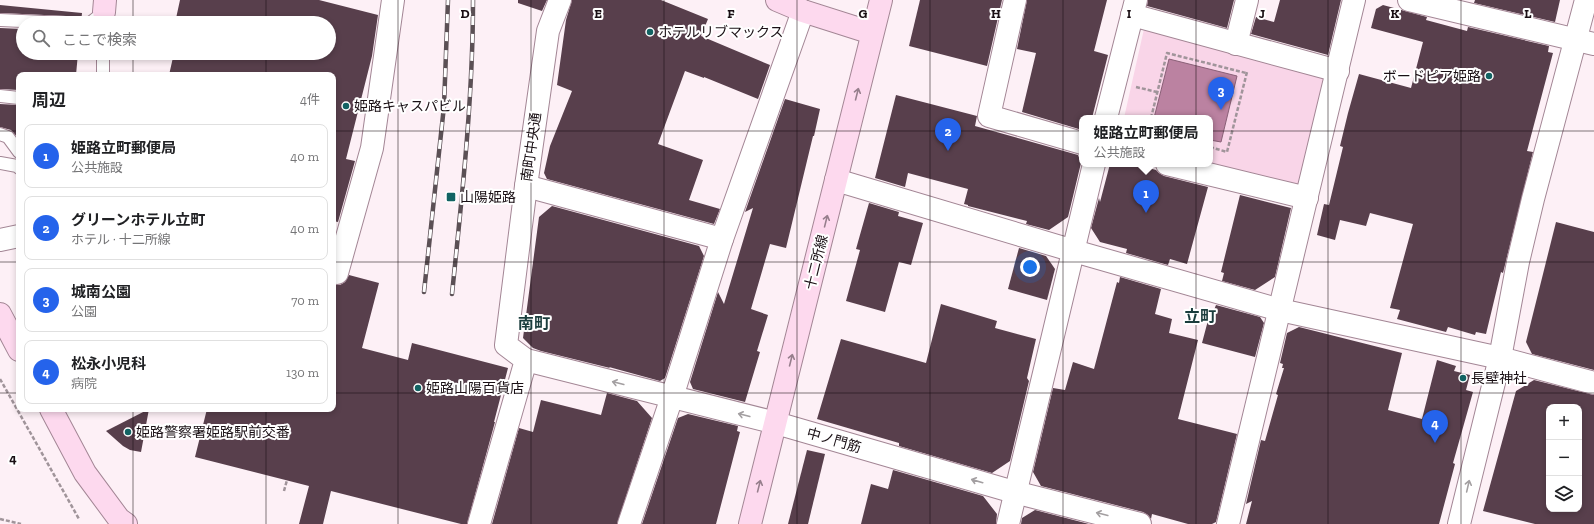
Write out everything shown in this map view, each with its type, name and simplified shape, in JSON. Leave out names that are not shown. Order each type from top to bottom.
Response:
[{"type":"street","points":[[337,273],[372,148],[393,0]]},
{"type":"street","name":"南町中央通","points":[[526,360],[506,345],[526,186],[548,31],[560,0]]},
{"type":"street","points":[[777,0],[803,11],[872,33]]},
{"type":"street","name":"十二所線","points":[[750,524],[881,0]]},
{"type":"street","points":[[1015,0],[989,116],[1079,142]]},
{"type":"street","points":[[1236,44],[1247,0]]},
{"type":"street","points":[[1228,524],[1354,0]]},
{"type":"street","points":[[1410,0],[1585,42]]},
{"type":"street","points":[[1459,524],[1500,358],[1518,262],[1533,199],[1585,42],[1586,0]]},
{"type":"street","points":[[1107,115],[1134,8],[1236,44],[1338,71]]},
{"type":"street","points":[[629,524],[672,397],[722,239],[803,11]]},
{"type":"street","points":[[1008,524],[1014,492],[1093,167]]},
{"type":"street","points":[[1179,167],[1307,198]]},
{"type":"street","points":[[836,180],[1074,251],[1280,310],[1500,358],[1594,383]]},
{"type":"street","points":[[526,186],[722,239]]},
{"type":"street","points":[[0,240],[16,237]]},
{"type":"street","points":[[0,314],[16,344]]},
{"type":"street","points":[[479,524],[526,360]]},
{"type":"street","name":"中ノ門筋","points":[[526,360],[776,423],[1014,492],[1140,524]]},
{"type":"street","points":[[53,412],[85,473],[119,519],[126,524]]},
{"type":"lane","points":[[0,20],[16,21]]},
{"type":"lane","points":[[102,72],[103,60]]},
{"type":"lane","points":[[0,96],[16,98]]},
{"type":"lane","points":[[0,134],[8,137],[16,148]]},
{"type":"lane","points":[[0,163],[16,166]]},
{"type":"path","points":[[1152,115],[1167,53],[1246,73],[1227,152],[1213,148]]},
{"type":"path","points":[[0,379],[16,408]]},
{"type":"path","points":[[18,412],[79,520]]},
{"type":"path","points":[[284,491],[287,480]]},
{"type":"path","points":[[0,519],[21,524]]},
{"type":"shaded area","points":[[1144,29],[1325,78],[1298,185],[1213,165],[1213,115],[1125,115]]},
{"type":"shaded area","points":[[1169,59],[1237,76],[1221,142],[1213,141],[1213,115],[1155,115]]},
{"type":"building","name":"姫路キャスパビル","points":[[180,0],[319,0],[378,15],[372,56],[346,159],[355,161],[338,222],[336,222],[336,72],[170,72],[172,60],[336,60],[336,16],[177,16]]},
{"type":"building","points":[[518,0],[547,0],[542,11],[518,3]]},
{"type":"building","points":[[572,0],[661,0],[708,19],[701,36],[770,65],[758,99],[704,77],[685,71],[658,144],[703,160],[689,200],[720,209],[714,224],[547,179],[544,173],[550,146],[572,91],[557,85],[566,20]]},
{"type":"building","points":[[920,0],[1002,0],[987,66],[909,46]]},
{"type":"building","points":[[1027,0],[1107,0],[1094,51],[1108,55],[1093,115],[1079,115],[1079,129],[1022,112],[1036,53],[1017,49]]},
{"type":"building","points":[[1148,0],[1234,0],[1227,28],[1147,6]]},
{"type":"building","points":[[1280,0],[1341,0],[1328,55],[1251,34],[1256,17],[1274,22]]},
{"type":"building","points":[[1475,0],[1560,0],[1555,22],[1474,3]]},
{"type":"building","points":[[0,5],[82,13],[82,16],[66,16],[0,13]]},
{"type":"building","points":[[1383,5],[1427,17],[1426,20],[1467,31],[1468,27],[1549,46],[1548,52],[1553,53],[1527,151],[1533,152],[1503,273],[1501,272],[1486,334],[1476,332],[1475,335],[1448,327],[1446,332],[1397,319],[1400,310],[1390,308],[1413,224],[1370,213],[1366,226],[1340,220],[1335,240],[1317,235],[1324,204],[1329,205],[1343,147],[1340,146],[1359,74],[1411,88],[1423,42],[1371,28],[1376,9]]},
{"type":"building","points":[[0,28],[16,29],[16,60],[77,60],[76,72],[16,72],[16,90],[0,89]]},
{"type":"building","points":[[896,95],[977,116],[975,126],[1078,155],[1080,167],[1068,217],[1049,230],[1026,224],[1027,221],[964,204],[968,189],[908,173],[905,187],[875,178]]},
{"type":"building","points":[[785,99],[820,109],[786,248],[770,244],[751,309],[768,315],[757,351],[760,352],[745,402],[693,389],[690,382],[718,292],[724,304],[753,208],[745,212]]},
{"type":"building","points":[[0,104],[16,105],[16,136],[11,130],[0,127]]},
{"type":"building","points":[[1109,167],[1145,167],[1156,170],[1164,176],[1208,187],[1187,264],[1170,259],[1168,265],[1126,253],[1127,249],[1100,242],[1091,228],[1099,198],[1100,202]]},
{"type":"building","points":[[1240,195],[1291,208],[1275,277],[1255,290],[1222,281],[1224,273],[1221,272]]},
{"type":"building","points":[[869,203],[899,212],[898,216],[923,223],[911,265],[899,262],[885,312],[846,301],[860,250],[856,249]]},
{"type":"building","points":[[552,206],[699,246],[704,256],[665,378],[660,381],[541,351],[533,348],[523,338],[539,217]]},
{"type":"building","points":[[1556,222],[1594,232],[1594,370],[1532,354],[1526,342]]},
{"type":"building","points":[[1019,248],[1046,256],[1055,269],[1047,300],[1008,289]]},
{"type":"building","name":"姫路山陽百貨店","points":[[349,275],[379,283],[362,348],[408,360],[412,343],[508,368],[467,524],[461,524],[331,491],[323,524],[299,524],[309,486],[195,457],[206,412],[336,412],[336,285],[340,285],[345,282]]},
{"type":"building","points":[[1120,277],[1161,289],[1155,314],[1172,319],[1169,333],[1198,340],[1178,419],[1237,434],[1216,522],[1212,524],[1188,524],[1152,514],[1151,519],[1143,512],[1041,486],[1033,472],[1053,388],[1065,390],[1073,362],[1094,369],[1117,282],[1119,283]]},
{"type":"building","points":[[941,304],[997,321],[995,328],[1036,339],[1027,378],[1029,381],[1010,461],[992,473],[899,446],[899,443],[817,419],[841,339],[926,363]]},
{"type":"building","points":[[1216,305],[1260,317],[1264,323],[1255,357],[1202,343],[1211,309],[1214,310]]},
{"type":"building","points":[[1299,327],[1402,353],[1388,410],[1422,419],[1437,360],[1456,366],[1454,371],[1470,375],[1466,390],[1473,392],[1453,463],[1455,464],[1439,524],[1246,524],[1252,501],[1246,504],[1261,440],[1265,441],[1284,368],[1282,368],[1283,364],[1280,363],[1287,333]]},
{"type":"building","points":[[1534,380],[1594,395],[1594,524],[1535,524],[1483,511],[1516,391]]},
{"type":"building","points":[[607,393],[637,401],[652,418],[617,524],[492,524],[519,428],[533,432],[541,400],[601,415]]},
{"type":"building","name":"姫路警察署姫路駅前交番","points":[[143,412],[148,412],[141,452],[130,450],[123,446],[106,431]]},
{"type":"building","points":[[688,414],[738,426],[737,431],[740,432],[716,524],[642,524],[678,418]]},
{"type":"building","points":[[807,450],[825,454],[808,524],[788,524]]},
{"type":"building","points":[[893,470],[983,496],[997,514],[996,524],[861,524],[871,484],[888,489]]},
{"type":"building","points":[[1035,510],[1089,524],[1021,524],[1022,518]]},
{"type":"railway","points":[[424,292],[444,106],[448,0]]},
{"type":"railway","points":[[452,294],[469,111],[473,37],[473,0]]},
{"type":"place","name":"ホテルリブマックス","points":[[650,32]]},
{"type":"place","name":"ボードピア姫路","points":[[1489,76]]},
{"type":"place","name":"姫路キャスパビル","points":[[346,106]]},
{"type":"place","name":"城南公園","points":[[1221,110]]},
{"type":"place","name":"グリーンホテル立町","points":[[948,151]]},
{"type":"place","name":"山陽姫路","points":[[451,197]]},
{"type":"place","name":"姫路立町郵便局","points":[[1146,213]]},
{"type":"place","name":"長壁神社","points":[[1463,378]]},
{"type":"place","name":"姫路山陽百貨店","points":[[418,388]]},
{"type":"place","name":"姫路警察署姫路駅前交番","points":[[128,432]]},
{"type":"place","name":"松永小児科","points":[[1435,443]]},
{"type":"district","name":"立町","points":[[1200,316]]},
{"type":"district","name":"南町","points":[[534,323]]}]
